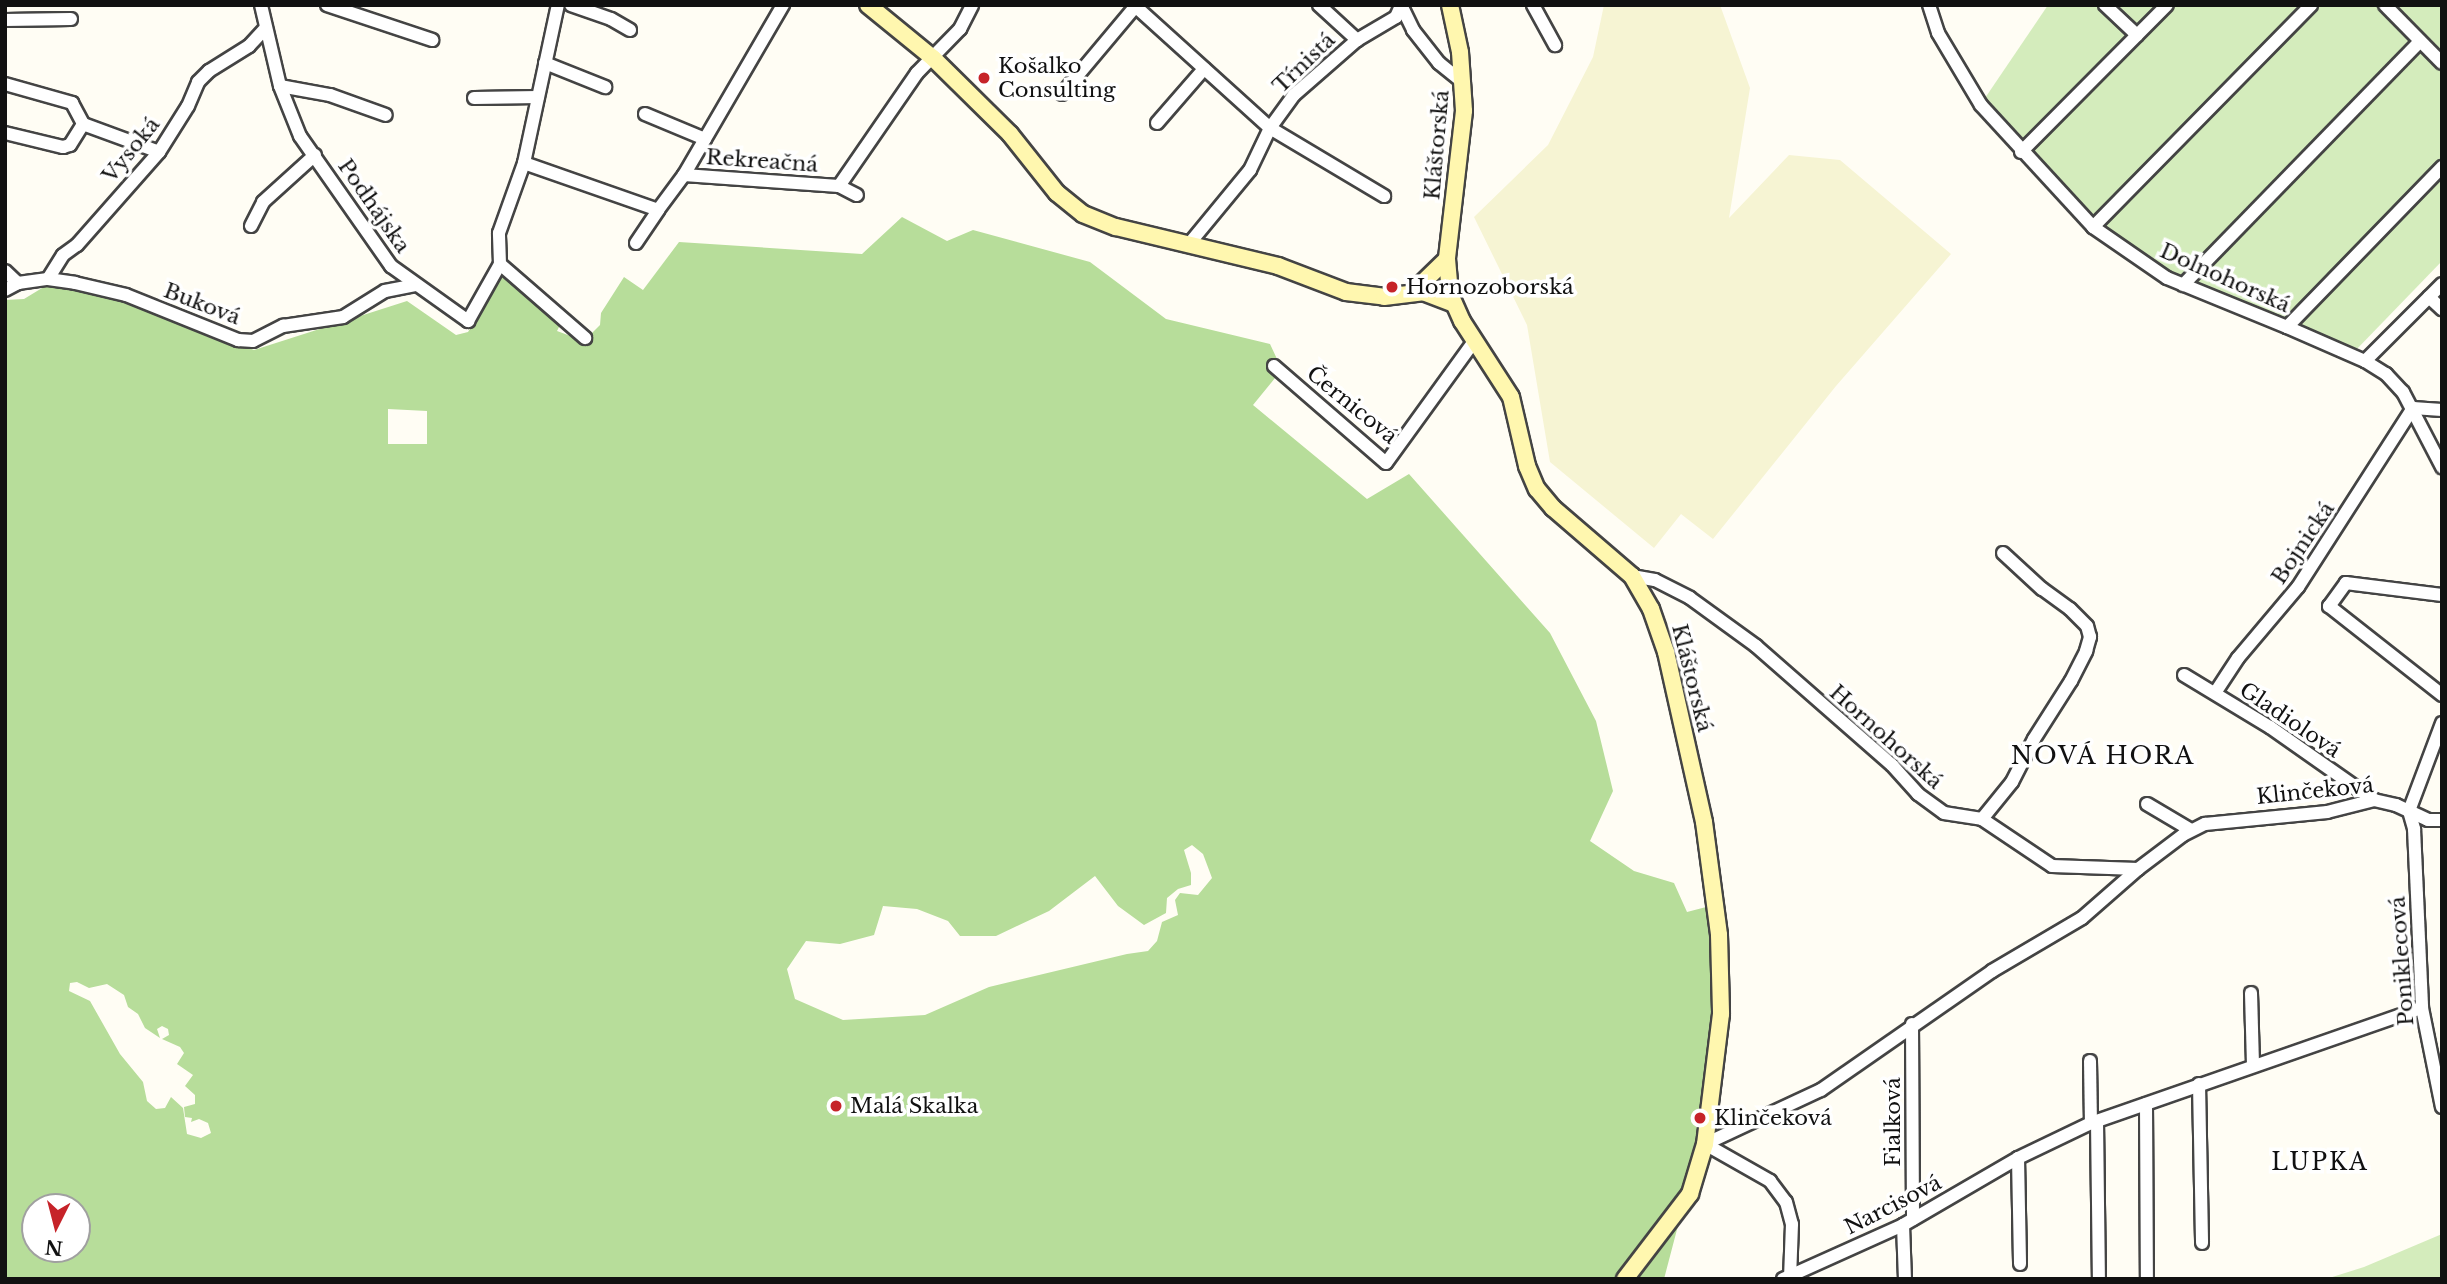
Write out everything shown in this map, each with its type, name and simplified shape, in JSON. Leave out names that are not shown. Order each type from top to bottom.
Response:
[{"type":"street","name":"Podhájska","points":[[261,5],[281,86],[300,136],[391,266],[468,320],[500,264]]},
{"type":"street","points":[[327,5],[432,40]]},
{"type":"street","points":[[558,5],[524,163],[499,233],[500,264],[584,338]]},
{"type":"street","points":[[572,5],[611,19],[630,30]]},
{"type":"street","points":[[684,175],[783,5]]},
{"type":"street","points":[[868,5],[933,58],[1010,134],[1057,193],[1083,214],[1116,227],[1278,266],[1346,292],[1384,297],[1413,292],[1434,294],[1454,304]]},
{"type":"street","name":"Rekreačná","points":[[839,186],[917,73],[960,29],[972,5]]},
{"type":"street","points":[[1319,5],[1357,40]]},
{"type":"street","name":"Kláštorská","points":[[1450,5],[1464,83],[1463,125],[1447,259],[1447,284],[1454,304],[1511,397],[1527,466],[1537,489],[1553,509],[1632,576],[1654,617],[1666,652],[1704,822],[1719,935],[1721,1014],[1705,1144],[1700,1168],[1689,1194],[1625,1279]]},
{"type":"street","points":[[1533,5],[1555,45]]},
{"type":"street","name":"Dolnohorská","points":[[1929,5],[1938,33],[1981,105],[2021,152],[2093,227],[2167,278],[2365,361],[2386,374],[2403,391],[2442,467]]},
{"type":"street","points":[[2105,5],[2137,35]]},
{"type":"street","points":[[2021,152],[2167,5]]},
{"type":"street","points":[[2093,227],[2311,5]]},
{"type":"street","points":[[2385,5],[2442,63]]},
{"type":"street","points":[[1062,94],[1135,6],[1270,128],[1384,196]]},
{"type":"street","points":[[1401,6],[1413,30],[1439,63],[1464,83]]},
{"type":"street","name":"Tŕnistá","points":[[1189,244],[1250,170],[1270,128],[1294,95],[1357,40],[1395,17],[1401,6]]},
{"type":"street","points":[[5,20],[71,19]]},
{"type":"street","name":"Vysoká","points":[[48,279],[63,255],[77,245],[159,152],[188,106],[198,82],[209,71],[249,47],[265,29]]},
{"type":"street","points":[[2183,285],[2420,41]]},
{"type":"street","points":[[545,63],[605,87]]},
{"type":"street","points":[[1157,123],[1204,69]]},
{"type":"street","points":[[5,84],[72,103],[83,124],[159,152]]},
{"type":"street","points":[[281,86],[330,95],[386,115]]},
{"type":"street","points":[[474,98],[538,97]]},
{"type":"street","points":[[645,114],[705,139]]},
{"type":"street","points":[[5,133],[63,147],[70,145],[83,124]]},
{"type":"street","points":[[251,226],[263,202],[315,155]]},
{"type":"street","points":[[524,163],[658,210]]},
{"type":"street","points":[[2287,327],[2442,167]]},
{"type":"street","name":"Rekreačná","points":[[636,243],[684,175],[839,186],[857,195]]},
{"type":"street","points":[[1413,292],[1447,259]]},
{"type":"street","points":[[5,271],[18,283]]},
{"type":"street","points":[[5,290],[18,283],[48,279]]},
{"type":"street","name":"Buková","points":[[48,279],[126,295],[238,341],[253,341],[283,326],[343,317],[385,291],[416,285]]},
{"type":"street","points":[[2365,361],[2442,284]]},
{"type":"street","points":[[2429,297],[2442,309]]},
{"type":"street","name":"Černicová","points":[[1274,366],[1386,463],[1475,340]]},
{"type":"street","points":[[2413,408],[2442,410]]},
{"type":"street","name":"Bojnická","points":[[2215,693],[2238,658],[2298,587],[2413,408]]},
{"type":"street","points":[[1982,819],[2012,782],[2034,739],[2071,681],[2090,637],[2087,626],[2070,609],[2042,589],[2003,553]]},
{"type":"street","name":"Hornohorská","points":[[1632,576],[1655,580],[1690,598],[1756,646],[1892,765],[1918,794],[1944,813],[1982,819],[2052,866],[2138,870]]},
{"type":"street","points":[[2442,594],[2346,583],[2329,606],[2442,695]]},
{"type":"street","name":"Gladiolová","points":[[2183,675],[2215,693],[2374,800]]},
{"type":"street","points":[[2409,811],[2442,723]]},
{"type":"street","name":"Klinčeková","points":[[1705,1144],[1821,1090],[1912,1024],[1992,971],[2082,918],[2138,870],[2191,830],[2205,824],[2266,815],[2327,812],[2374,800],[2428,820],[2442,820]]},
{"type":"street","points":[[2147,804],[2191,830]]},
{"type":"street","name":"Poniklecová","points":[[2409,811],[2414,830],[2422,1007],[2442,1107]]},
{"type":"street","points":[[2251,992],[2253,1065]]},
{"type":"street","name":"Narcisová","points":[[1788,1278],[1908,1222],[2018,1158],[2094,1122],[2422,1007]]},
{"type":"street","name":"Fialková","points":[[1905,1279],[1912,1024]]},
{"type":"street","points":[[2090,1061],[2099,1279]]},
{"type":"street","points":[[2199,1084],[2202,1242]]},
{"type":"street","points":[[2146,1104],[2147,1279]]},
{"type":"street","points":[[1705,1144],[1770,1181],[1786,1202],[1792,1224],[1788,1278]]},
{"type":"street","points":[[2018,1158],[2020,1264]]},
{"type":"shaded area","points":[[1604,5],[1720,5],[1750,88],[1729,218],[1789,155],[1840,160],[1951,254],[1836,386],[1713,539],[1681,514],[1654,548],[1550,462],[1527,325],[1474,217],[1548,145],[1593,57]]},
{"type":"green space","points":[[2048,5],[2442,5],[2442,261],[2354,352],[2207,290],[2137,253],[2092,216],[1983,101]]},
{"type":"green space","points":[[902,217],[947,241],[973,230],[1090,262],[1166,319],[1270,344],[1277,359],[1269,369],[1275,378],[1253,405],[1367,499],[1409,474],[1550,633],[1596,721],[1613,791],[1590,841],[1634,871],[1674,883],[1687,912],[1710,906],[1717,978],[1711,1100],[1664,1279],[5,1279],[5,300],[24,299],[47,285],[69,284],[127,299],[254,350],[407,301],[456,335],[468,332],[502,275],[562,321],[557,331],[584,341],[600,325],[601,313],[624,277],[643,290],[679,242],[862,254]],"holes":[[[388,409],[427,411],[427,444],[388,444]],[[1192,845],[1203,854],[1212,878],[1198,895],[1180,893],[1175,900],[1178,915],[1162,922],[1157,941],[1148,951],[989,987],[925,1015],[843,1020],[795,999],[787,969],[806,941],[840,944],[874,935],[883,906],[917,909],[948,921],[960,936],[996,936],[1049,911],[1095,876],[1118,906],[1144,925],[1166,913],[1167,898],[1178,889],[1191,885],[1191,873],[1184,850]],[[77,982],[89,988],[107,984],[124,995],[128,1007],[138,1014],[145,1028],[160,1038],[157,1029],[162,1026],[168,1029],[169,1035],[162,1039],[180,1047],[184,1053],[177,1064],[193,1075],[185,1086],[195,1095],[195,1104],[184,1107],[185,1117],[192,1118],[191,1122],[199,1119],[208,1123],[211,1133],[201,1138],[187,1134],[183,1108],[171,1097],[165,1108],[156,1109],[147,1101],[143,1082],[120,1054],[90,1001],[69,991],[70,983]]]},
{"type":"green space","points":[[2442,1234],[2442,1279],[2326,1279],[2364,1267]]},
{"type":"place","name":"Košalko Consulting","points":[[984,78]]},
{"type":"place","name":"Hornozoborská","points":[[1392,287]]},
{"type":"place","name":"Malá Skalka","points":[[836,1106]]},
{"type":"place","name":"Klinčeková","points":[[1700,1118]]},
{"type":"district","name":"NOVÁ HORA","points":[[2103,756]]},
{"type":"district","name":"LUPKA","points":[[2320,1162]]}]
